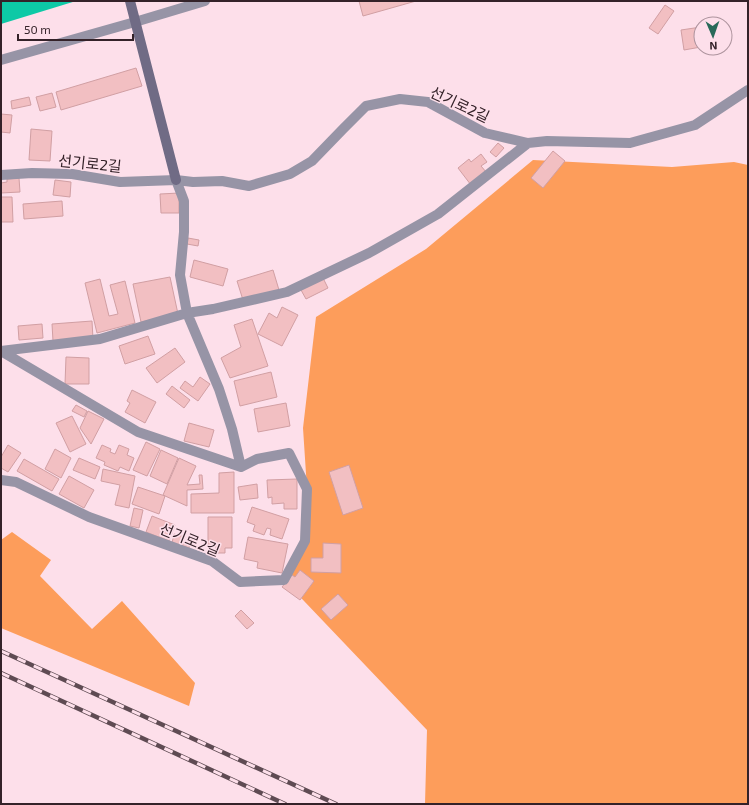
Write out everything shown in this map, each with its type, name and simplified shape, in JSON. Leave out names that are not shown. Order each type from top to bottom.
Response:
[{"type":"street","points":[[130,1],[176,180],[184,201],[184,232],[180,275],[187,314],[219,389],[232,430],[241,467]]},
{"type":"street","points":[[1,60],[134,19],[205,1]]},
{"type":"street","name":"선기로2길","points":[[1,175],[32,173],[72,174],[120,182],[176,180],[193,182],[222,181],[249,186],[290,174],[312,161],[366,106],[400,99],[428,102],[485,133],[528,143],[547,141],[630,143],[695,124],[748,90]]},
{"type":"street","points":[[1,351],[100,339],[187,314],[287,292],[369,253],[438,214],[528,143]]},
{"type":"street","points":[[1,351],[138,432],[241,467]]},
{"type":"street","name":"선기로2길","points":[[1,480],[16,482],[89,517],[212,560],[240,582],[284,580],[305,541],[306,489],[289,453],[257,460],[241,467]]},
{"type":"shaded area","points":[[1,1],[76,1],[1,24]]},
{"type":"shaded area","points":[[533,160],[672,167],[734,162],[748,165],[748,804],[425,804],[427,730],[284,580],[305,541],[307,489],[303,428],[316,317],[426,249]]},
{"type":"shaded area","points":[[12,532],[51,560],[40,576],[92,629],[122,601],[195,683],[189,706],[1,628],[1,540]]},
{"type":"building","points":[[359,1],[416,1],[363,16]]},
{"type":"building","points":[[665,5],[674,11],[658,34],[649,28]]},
{"type":"building","points":[[693,28],[693,48],[684,50],[681,30]]},
{"type":"building","points":[[136,68],[142,86],[61,110],[56,92]]},
{"type":"building","points":[[52,93],[56,107],[40,111],[36,97]]},
{"type":"building","points":[[29,97],[31,105],[12,109],[11,101]]},
{"type":"building","points":[[1,114],[12,115],[10,133],[1,132]]},
{"type":"building","points":[[31,129],[52,131],[50,161],[29,160]]},
{"type":"building","points":[[498,143],[504,148],[496,157],[490,152]]},
{"type":"building","points":[[553,151],[565,161],[543,188],[531,178]]},
{"type":"building","points":[[481,154],[487,162],[481,166],[487,173],[471,185],[458,168],[469,159],[471,162]]},
{"type":"building","points":[[19,178],[20,192],[1,193],[1,183],[7,182],[7,179]]},
{"type":"building","points":[[55,180],[71,182],[70,197],[53,195]]},
{"type":"building","points":[[179,193],[179,213],[161,213],[160,194]]},
{"type":"building","points":[[1,197],[12,197],[13,222],[1,222]]},
{"type":"building","points":[[62,201],[63,216],[24,219],[23,204]]},
{"type":"building","points":[[188,238],[199,240],[198,246],[187,244]]},
{"type":"building","points":[[194,260],[228,269],[223,286],[190,277]]},
{"type":"building","points":[[273,270],[279,290],[243,300],[237,281]]},
{"type":"building","points":[[170,277],[178,314],[141,322],[133,284]]},
{"type":"building","points":[[323,278],[328,288],[306,299],[301,290]]},
{"type":"building","points":[[100,279],[109,316],[118,314],[110,285],[125,281],[135,323],[97,333],[85,283]]},
{"type":"building","points":[[282,307],[298,315],[282,346],[258,334],[269,313],[277,318]]},
{"type":"building","points":[[252,319],[268,366],[230,378],[221,358],[241,347],[234,325]]},
{"type":"building","points":[[92,321],[93,339],[53,341],[52,324]]},
{"type":"building","points":[[42,324],[43,338],[19,340],[18,326]]},
{"type":"building","points":[[148,336],[155,354],[125,364],[119,346]]},
{"type":"building","points":[[175,348],[185,362],[157,383],[146,368]]},
{"type":"building","points":[[66,357],[89,358],[89,384],[65,384]]},
{"type":"building","points":[[271,372],[277,397],[240,406],[234,381]]},
{"type":"building","points":[[200,377],[210,384],[198,401],[180,388],[185,381],[193,387]]},
{"type":"building","points":[[172,386],[190,400],[184,408],[166,394]]},
{"type":"building","points":[[132,390],[156,402],[145,423],[125,412],[130,403],[127,401]]},
{"type":"building","points":[[286,403],[290,426],[258,432],[254,409]]},
{"type":"building","points":[[76,405],[87,411],[84,417],[72,411]]},
{"type":"building","points":[[88,411],[104,419],[91,444],[80,428]]},
{"type":"building","points":[[72,416],[86,444],[70,452],[56,423]]},
{"type":"building","points":[[189,423],[214,430],[209,447],[184,441]]},
{"type":"building","points":[[146,442],[160,449],[147,476],[133,470]]},
{"type":"building","points":[[8,445],[21,453],[8,472],[1,468],[1,457]]},
{"type":"building","points":[[102,445],[111,449],[110,452],[115,454],[119,445],[129,449],[127,455],[134,458],[129,471],[120,467],[118,471],[104,465],[105,462],[96,458]]},
{"type":"building","points":[[55,449],[71,458],[61,478],[45,469]]},
{"type":"building","points":[[161,450],[178,458],[167,484],[150,476]]},
{"type":"building","points":[[79,458],[100,467],[95,479],[73,470]]},
{"type":"building","points":[[179,458],[196,466],[187,485],[200,484],[199,475],[202,475],[203,489],[187,490],[187,506],[163,495]]},
{"type":"building","points":[[24,459],[59,479],[52,491],[17,471]]},
{"type":"building","points":[[349,465],[363,508],[343,515],[329,472]]},
{"type":"building","points":[[103,469],[135,476],[129,508],[115,505],[120,485],[101,481]]},
{"type":"building","points":[[234,472],[234,513],[191,513],[191,494],[219,493],[219,473]]},
{"type":"building","points":[[69,476],[94,490],[84,508],[59,494]]},
{"type":"building","points":[[297,479],[297,509],[284,509],[284,503],[272,504],[272,497],[268,498],[267,480]]},
{"type":"building","points":[[257,484],[258,498],[240,500],[238,487]]},
{"type":"building","points":[[138,487],[165,496],[159,514],[132,504]]},
{"type":"building","points":[[252,507],[289,519],[282,539],[270,535],[271,529],[267,528],[264,535],[253,531],[255,525],[247,522]]},
{"type":"building","points":[[134,508],[143,510],[139,528],[130,526]]},
{"type":"building","points":[[152,516],[175,525],[169,541],[146,532]]},
{"type":"building","points":[[208,517],[232,517],[232,548],[225,548],[225,553],[216,553],[216,546],[208,546]]},
{"type":"building","points":[[174,534],[185,537],[183,541],[190,544],[189,548],[172,543]]},
{"type":"building","points":[[248,537],[288,544],[282,573],[257,568],[258,562],[244,559]]},
{"type":"building","points":[[323,543],[341,544],[341,573],[311,572],[311,558],[323,558]]},
{"type":"building","points":[[300,570],[314,581],[300,600],[282,587],[292,575],[295,577]]},
{"type":"building","points":[[338,594],[348,605],[331,620],[321,609]]},
{"type":"building","points":[[241,610],[254,623],[247,629],[235,616]]},
{"type":"railway","points":[[1,651],[336,804]]},
{"type":"railway","points":[[1,673],[285,804]]}]
